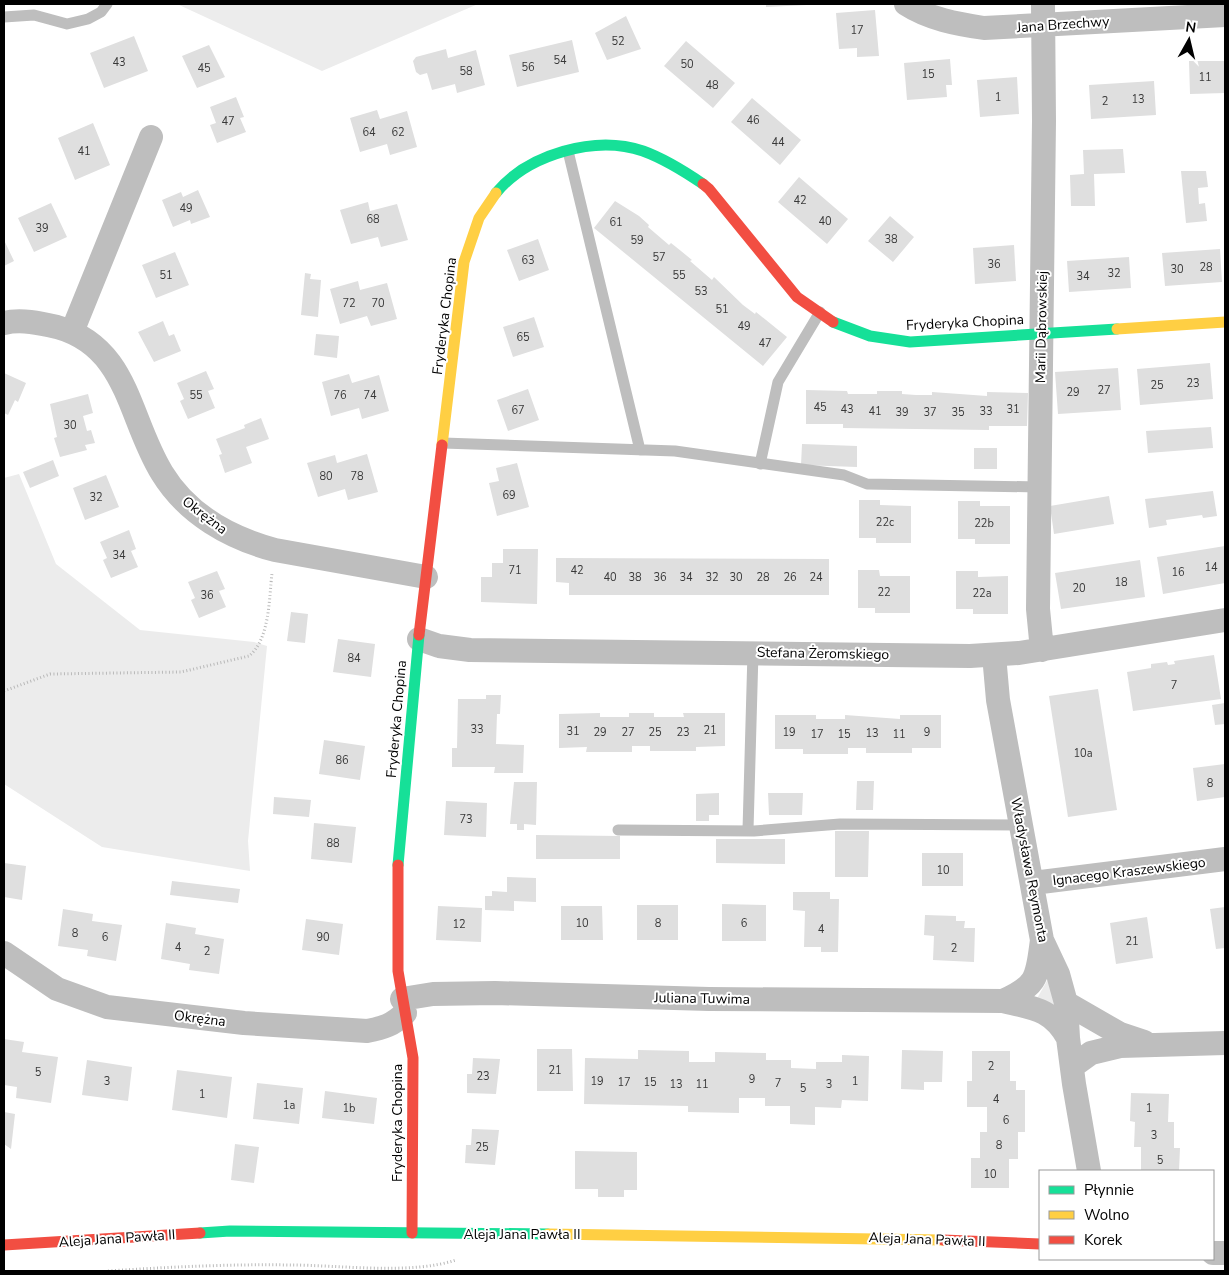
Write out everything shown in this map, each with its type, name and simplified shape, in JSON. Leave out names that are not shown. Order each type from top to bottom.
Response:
[{"type":"street","name":"Jana Brzechwy","points":[[906,4],[919,12],[961,25],[984,28],[1043,14],[1225,14]]},
{"type":"street","name":"Marii Dąbrowskiej","points":[[1042,650],[1038,609],[1042,333],[1043,14]]},
{"type":"street","points":[[72,332],[151,137]]},
{"type":"street","name":"Fryderyka Chopina","points":[[412,1233],[413,1058],[403,1006],[396,938],[398,877],[419,639],[464,262],[479,218],[491,199],[519,172],[543,159],[568,151],[596,146],[619,146],[642,151],[679,167],[710,189],[797,297],[832,320],[870,336],[910,342],[1225,322]]},
{"type":"street","name":"Okrężna","points":[[4,323],[40,323],[72,332],[88,340],[102,352],[126,388],[161,472],[185,502],[224,531],[251,544],[276,550],[426,578]]},
{"type":"street","name":"Stefana Żeromskiego","points":[[419,639],[439,646],[470,650],[994,655],[1042,650],[1225,620]]},
{"type":"street","name":"Władysława Reymonta","points":[[994,655],[998,700],[1042,940],[1058,974],[1066,1003],[1074,1084],[1089,1170]]},
{"type":"street","name":"Ignacego Kraszewskiego","points":[[1033,883],[1225,859]]},
{"type":"street","name":"Juliana Tuwima","points":[[1003,1001],[1031,985],[1038,972],[1042,940]]},
{"type":"street","name":"Okrężna","points":[[4,953],[57,990],[107,1007],[244,1023],[367,1031],[385,1028],[395,1023],[403,1006]]},
{"type":"street","name":"Juliana Tuwima","points":[[403,1006],[432,994],[495,993],[709,998],[1003,1001],[1043,1011],[1059,1022],[1068,1038]]},
{"type":"street","points":[[1066,1003],[1120,1034],[1150,1044]]},
{"type":"street","points":[[1073,1066],[1091,1053],[1120,1046],[1225,1043]]},
{"type":"street","name":"Aleja Jana Pawła II","points":[[4,1245],[230,1231],[907,1238],[1039,1244]]},
{"type":"lane","points":[[4,17],[34,15],[67,24],[88,19],[102,12],[107,4]]},
{"type":"lane","points":[[568,151],[640,450]]},
{"type":"lane","points":[[760,464],[778,382],[820,312]]},
{"type":"lane","points":[[443,443],[640,450],[716,456],[844,475],[867,484],[1039,487]]},
{"type":"lane","points":[[748,830],[753,652]]},
{"type":"lane","points":[[618,830],[748,830],[840,824],[1021,825]]},
{"type":"path","points":[[4,691],[50,674],[181,672],[249,656],[257,649],[264,630],[276,550]]},
{"type":"path","points":[[108,1271],[233,1265],[433,1266],[460,1259]]},
{"type":"shaded area","points":[[177,4],[478,4],[322,71]]},
{"type":"shaded area","points":[[19,474],[56,564],[140,630],[254,642],[267,646],[248,841],[250,871],[102,847],[4,784],[4,478]]},
{"type":"shaded area","points":[[1048,979],[1062,1017],[1035,1002]]},
{"type":"building","points":[[766,4],[807,4],[807,5],[766,7]]},
{"type":"building","points":[[875,10],[879,56],[857,57],[857,48],[839,49],[836,13]]},
{"type":"building","points":[[626,16],[641,49],[607,60],[595,33]]},
{"type":"building","points":[[134,36],[148,71],[104,88],[90,53]]},
{"type":"building","points":[[572,40],[579,72],[517,87],[509,55]]},
{"type":"building","points":[[686,41],[735,83],[713,108],[664,66]]},
{"type":"building","points":[[209,45],[225,77],[197,88],[182,56]]},
{"type":"building","points":[[446,49],[448,58],[476,50],[485,85],[457,93],[455,84],[432,90],[427,73],[420,75],[416,72],[413,61],[416,57]]},
{"type":"building","points":[[950,59],[952,85],[946,85],[947,97],[907,100],[904,63]]},
{"type":"building","points":[[1189,61],[1225,61],[1225,93],[1190,94]]},
{"type":"building","points":[[1017,77],[1019,114],[980,117],[977,80]]},
{"type":"building","points":[[1154,81],[1156,115],[1091,119],[1089,85]]},
{"type":"building","points":[[236,97],[244,117],[240,118],[246,132],[217,143],[210,125],[216,123],[210,107]]},
{"type":"building","points":[[752,98],[801,140],[780,165],[731,122]]},
{"type":"building","points":[[377,110],[380,119],[407,111],[417,147],[390,155],[387,144],[360,152],[350,118]]},
{"type":"building","points":[[93,123],[110,165],[75,180],[58,138]]},
{"type":"building","points":[[1123,149],[1125,173],[1094,174],[1095,206],[1071,206],[1070,175],[1084,174],[1083,150]]},
{"type":"building","points":[[1181,171],[1206,171],[1208,187],[1198,188],[1199,204],[1205,203],[1207,221],[1186,223]]},
{"type":"building","points":[[799,177],[848,219],[827,244],[778,202]]},
{"type":"building","points":[[198,190],[210,217],[191,224],[190,220],[173,227],[162,200],[181,192],[183,197]]},
{"type":"building","points":[[615,201],[639,216],[649,225],[648,227],[669,245],[671,243],[712,280],[714,277],[743,305],[755,314],[756,312],[787,337],[763,366],[594,228]]},
{"type":"building","points":[[368,202],[370,211],[397,204],[408,240],[381,247],[378,237],[351,244],[340,210]]},
{"type":"building","points":[[51,203],[67,237],[34,252],[18,218]]},
{"type":"building","points":[[890,216],[914,237],[893,262],[868,241]]},
{"type":"building","points":[[538,239],[549,270],[519,281],[507,250]]},
{"type":"building","points":[[4,240],[14,261],[4,266]]},
{"type":"building","points":[[1014,245],[1016,281],[975,284],[973,248]]},
{"type":"building","points":[[1220,249],[1222,282],[1165,286],[1162,253]]},
{"type":"building","points":[[175,252],[189,285],[156,298],[142,265]]},
{"type":"building","points":[[1129,257],[1131,288],[1069,292],[1067,261]]},
{"type":"building","points":[[305,273],[311,274],[310,279],[321,280],[318,317],[301,315]]},
{"type":"building","points":[[358,281],[360,290],[387,283],[397,319],[371,326],[367,316],[340,324],[330,289]]},
{"type":"building","points":[[534,317],[544,347],[513,357],[503,327]]},
{"type":"building","points":[[163,321],[169,336],[174,334],[181,351],[154,362],[138,332]]},
{"type":"building","points":[[316,334],[339,336],[337,358],[314,355]]},
{"type":"building","points":[[1210,363],[1213,399],[1140,405],[1137,369]]},
{"type":"building","points":[[1118,368],[1121,410],[1058,414],[1055,372]]},
{"type":"building","points":[[206,371],[214,389],[208,391],[215,408],[188,419],[180,401],[184,399],[177,383]]},
{"type":"building","points":[[4,373],[26,383],[18,402],[15,400],[8,415],[4,413]]},
{"type":"building","points":[[349,374],[352,383],[379,375],[389,411],[362,419],[359,408],[331,416],[322,382]]},
{"type":"building","points":[[528,389],[539,420],[508,431],[497,400]]},
{"type":"building","points":[[806,390],[847,391],[848,394],[877,394],[877,391],[902,391],[902,394],[916,395],[932,395],[932,392],[987,396],[987,392],[1028,393],[1027,426],[989,426],[989,430],[843,428],[843,424],[806,424]]},
{"type":"building","points":[[88,394],[93,413],[83,416],[87,431],[91,430],[95,443],[85,445],[87,450],[60,457],[54,438],[57,437],[50,404]]},
{"type":"building","points":[[261,418],[269,439],[246,447],[252,463],[225,473],[219,455],[222,454],[216,439],[245,428],[244,425]]},
{"type":"building","points":[[1211,427],[1213,448],[1148,453],[1146,431]]},
{"type":"building","points":[[802,444],[857,446],[857,467],[801,465]]},
{"type":"building","points":[[974,448],[997,448],[997,469],[974,469]]},
{"type":"building","points":[[367,454],[378,492],[348,500],[345,489],[318,497],[307,463],[335,455],[337,463]]},
{"type":"building","points":[[53,460],[59,476],[30,488],[23,472]]},
{"type":"building","points":[[517,463],[529,507],[497,516],[489,483],[499,481],[496,468]]},
{"type":"building","points":[[106,475],[119,507],[85,520],[73,488]]},
{"type":"building","points":[[1213,491],[1217,516],[1203,518],[1202,515],[1166,520],[1167,525],[1149,528],[1145,499]]},
{"type":"building","points":[[1109,496],[1114,524],[1054,534],[1050,506]]},
{"type":"building","points":[[859,500],[880,500],[880,505],[911,506],[911,543],[876,543],[876,538],[859,538]]},
{"type":"building","points":[[958,501],[980,501],[980,506],[1010,506],[1010,544],[975,544],[975,539],[958,539]]},
{"type":"building","points":[[129,530],[136,549],[131,551],[138,567],[111,578],[103,560],[107,558],[100,542]]},
{"type":"building","points":[[1225,546],[1225,583],[1163,594],[1157,557]]},
{"type":"building","points":[[503,549],[538,549],[537,604],[481,602],[481,577],[492,577],[492,563],[503,563]]},
{"type":"building","points":[[556,558],[829,559],[829,595],[569,595],[569,583],[556,582]]},
{"type":"building","points":[[1140,560],[1145,597],[1061,609],[1055,573]]},
{"type":"building","points":[[858,570],[879,570],[880,576],[910,576],[910,613],[875,613],[875,608],[858,608]]},
{"type":"building","points":[[217,571],[225,589],[219,591],[226,607],[199,618],[191,600],[195,598],[188,582]]},
{"type":"building","points":[[956,571],[978,571],[978,577],[1008,576],[1008,614],[973,614],[973,609],[956,609]]},
{"type":"building","points":[[291,612],[308,614],[305,643],[287,641]]},
{"type":"building","points":[[338,639],[375,644],[371,677],[333,672]]},
{"type":"building","points":[[1214,655],[1221,699],[1133,711],[1127,672],[1151,668],[1151,664],[1167,662],[1168,665],[1175,664],[1174,661]]},
{"type":"building","points":[[1098,689],[1117,810],[1068,817],[1049,696]]},
{"type":"building","points":[[486,695],[501,695],[500,714],[497,714],[496,744],[524,745],[523,773],[494,773],[495,767],[452,767],[452,748],[457,748],[458,699],[486,699]]},
{"type":"building","points":[[1225,703],[1225,724],[1215,725],[1212,705]]},
{"type":"building","points":[[600,713],[600,717],[629,717],[629,713],[654,713],[654,717],[684,717],[683,713],[725,713],[725,746],[696,747],[696,751],[650,751],[650,746],[632,746],[632,752],[586,752],[587,747],[559,748],[559,714]]},
{"type":"building","points":[[775,715],[816,715],[816,719],[845,719],[845,715],[900,719],[900,715],[941,715],[941,748],[912,748],[912,753],[866,753],[866,748],[848,748],[848,754],[803,754],[803,749],[775,749]]},
{"type":"building","points":[[324,740],[365,746],[360,780],[319,774]]},
{"type":"building","points":[[1225,764],[1225,797],[1197,801],[1193,768]]},
{"type":"building","points":[[857,781],[874,781],[873,810],[856,810]]},
{"type":"building","points":[[514,782],[537,782],[536,825],[524,824],[524,830],[517,830],[517,824],[510,824]]},
{"type":"building","points":[[719,793],[719,815],[709,815],[709,821],[696,821],[696,794]]},
{"type":"building","points":[[768,793],[803,793],[802,815],[769,815]]},
{"type":"building","points":[[274,797],[311,800],[309,817],[273,814]]},
{"type":"building","points":[[446,801],[487,803],[486,837],[444,835]]},
{"type":"building","points":[[314,823],[356,827],[352,863],[311,859]]},
{"type":"building","points":[[835,831],[869,831],[868,877],[835,877]]},
{"type":"building","points":[[536,835],[620,836],[620,859],[536,859]]},
{"type":"building","points":[[716,839],[785,839],[785,864],[716,863]]},
{"type":"building","points":[[922,853],[963,853],[963,886],[922,886]]},
{"type":"building","points":[[4,863],[26,866],[22,900],[4,897]]},
{"type":"building","points":[[507,877],[536,878],[536,902],[514,901],[514,911],[485,910],[485,896],[492,896],[492,891],[507,892]]},
{"type":"building","points":[[172,881],[240,889],[238,903],[170,895]]},
{"type":"building","points":[[793,892],[830,892],[830,899],[839,899],[838,952],[821,952],[821,947],[804,947],[805,911],[793,910]]},
{"type":"building","points":[[722,904],[766,905],[766,941],[722,941]]},
{"type":"building","points":[[637,905],[678,905],[678,940],[637,940]]},
{"type":"building","points":[[438,906],[482,908],[481,942],[436,940]]},
{"type":"building","points":[[561,906],[602,906],[603,940],[561,940]]},
{"type":"building","points":[[1225,907],[1225,948],[1216,949],[1210,909]]},
{"type":"building","points":[[63,909],[93,914],[92,921],[122,925],[116,961],[87,956],[88,950],[58,946]]},
{"type":"building","points":[[925,915],[956,916],[956,921],[965,921],[964,928],[975,928],[974,962],[933,960],[934,936],[924,935]]},
{"type":"building","points":[[1147,917],[1153,958],[1116,964],[1110,923]]},
{"type":"building","points":[[306,919],[343,924],[339,955],[302,950]]},
{"type":"building","points":[[166,923],[196,928],[195,934],[224,939],[219,974],[189,970],[190,964],[161,959]]},
{"type":"building","points":[[4,1039],[24,1042],[22,1052],[58,1057],[51,1103],[16,1098],[17,1087],[4,1085]]},
{"type":"building","points":[[537,1049],[572,1049],[573,1091],[537,1091]]},
{"type":"building","points":[[638,1050],[689,1051],[689,1062],[715,1062],[715,1052],[766,1053],[766,1060],[791,1060],[791,1068],[816,1069],[816,1062],[842,1062],[842,1055],[869,1056],[868,1101],[842,1100],[841,1108],[815,1107],[815,1125],[790,1124],[790,1106],[765,1106],[765,1098],[739,1098],[739,1113],[688,1112],[688,1106],[584,1104],[585,1058],[638,1059]]},
{"type":"building","points":[[902,1050],[943,1051],[942,1082],[924,1082],[924,1090],[901,1089]]},
{"type":"building","points":[[972,1051],[1010,1051],[1010,1081],[1016,1081],[1016,1090],[1025,1090],[1025,1132],[1018,1132],[1018,1159],[1009,1159],[1009,1188],[971,1188],[971,1158],[980,1158],[980,1132],[987,1132],[987,1107],[967,1107],[967,1081],[972,1081]]},
{"type":"building","points":[[473,1058],[500,1059],[496,1094],[467,1093],[467,1074],[472,1074]]},
{"type":"building","points":[[87,1060],[132,1067],[128,1101],[82,1095]]},
{"type":"building","points":[[177,1070],[232,1077],[227,1118],[172,1110]]},
{"type":"building","points":[[257,1083],[303,1088],[299,1124],[253,1119]]},
{"type":"building","points":[[325,1091],[377,1098],[374,1124],[322,1118]]},
{"type":"building","points":[[1131,1093],[1169,1094],[1168,1122],[1174,1122],[1174,1148],[1180,1148],[1179,1170],[1141,1170],[1141,1147],[1134,1147],[1135,1122],[1130,1121]]},
{"type":"building","points":[[4,1112],[15,1114],[11,1149],[4,1144]]},
{"type":"building","points":[[472,1129],[499,1130],[495,1165],[465,1163],[466,1145],[471,1145]]},
{"type":"building","points":[[235,1144],[259,1147],[254,1183],[231,1180]]},
{"type":"building","points":[[575,1151],[637,1152],[637,1190],[624,1190],[624,1197],[598,1197],[598,1189],[575,1189]]},
{"type":"traffic: fast","points":[[496,193],[510,179],[544,158],[564,151],[604,145],[643,151],[674,166],[703,184]]},
{"type":"traffic: fast","points":[[833,322],[870,336],[910,342],[1117,329]]},
{"type":"traffic: fast","points":[[398,865],[419,635]]},
{"type":"traffic: fast","points":[[200,1233],[230,1231],[548,1234]]},
{"type":"traffic: slow","points":[[442,445],[464,262],[479,218],[496,193]]},
{"type":"traffic: slow","points":[[1117,329],[1225,322]]},
{"type":"traffic: slow","points":[[548,1234],[943,1240]]},
{"type":"traffic: jam","points":[[703,184],[797,297],[833,322]]},
{"type":"traffic: jam","points":[[419,635],[442,445]]},
{"type":"traffic: jam","points":[[398,865],[398,971],[413,1058],[412,1233]]},
{"type":"traffic: jam","points":[[4,1245],[200,1233]]},
{"type":"traffic: jam","points":[[943,1240],[1039,1244]]}]
